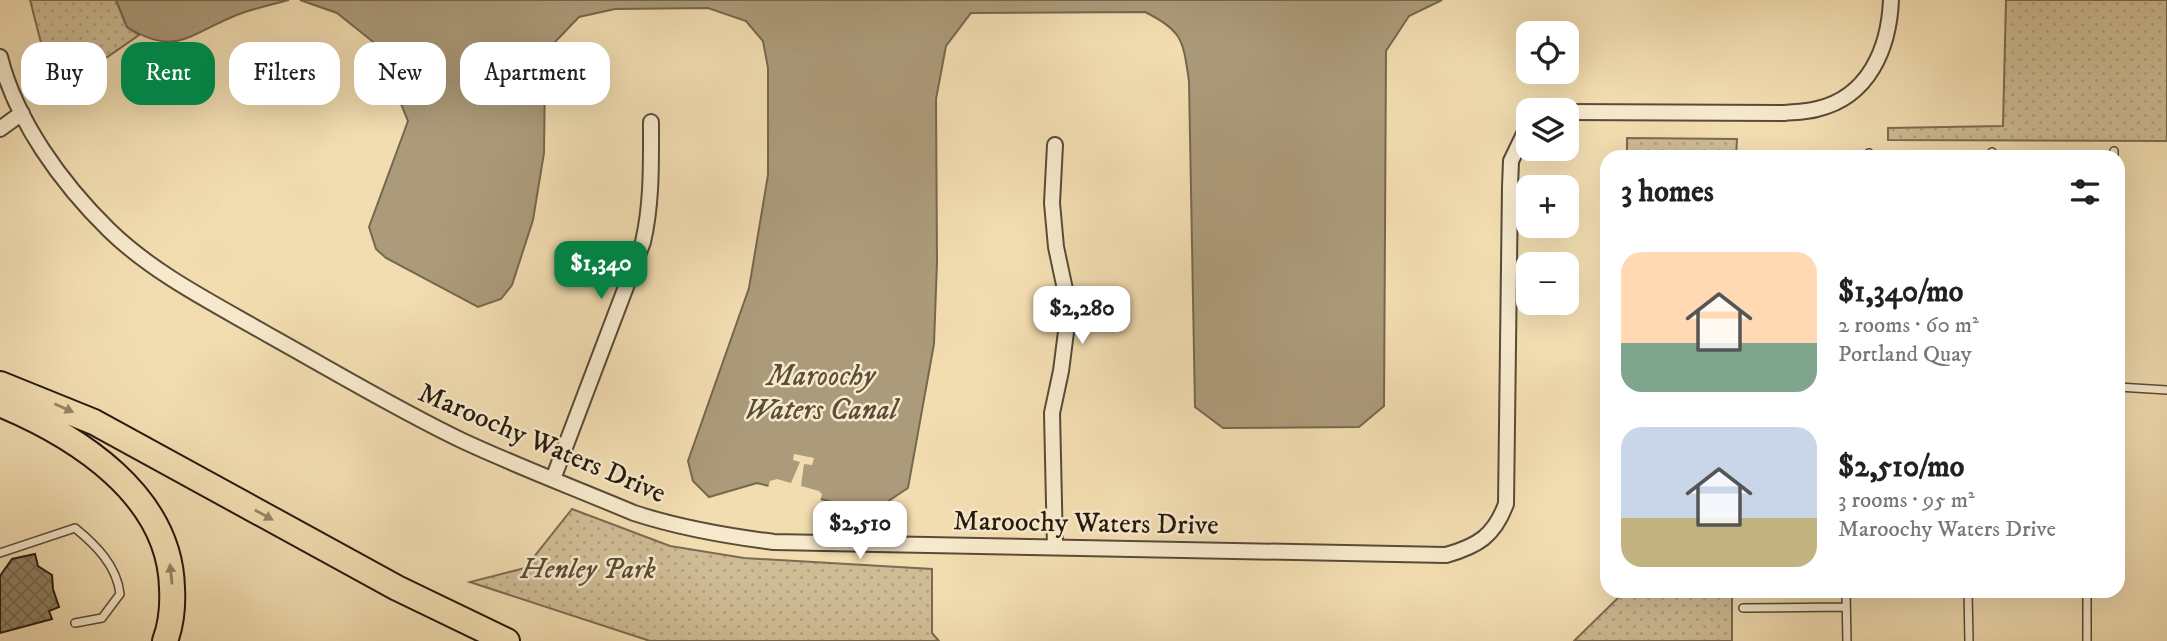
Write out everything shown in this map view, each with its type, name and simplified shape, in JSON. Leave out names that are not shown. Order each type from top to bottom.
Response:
[{"type":"highway","points":[[0,384],[94,422],[397,588],[507,641]]},
{"type":"highway","points":[[0,404],[20,412],[78,445],[124,482],[149,514],[163,541],[172,578],[171,617],[164,641]]},
{"type":"street","points":[[1579,112],[1784,113],[1818,109],[1845,96],[1867,77],[1874,67],[1881,56],[1890,26],[1891,0]]},
{"type":"street","name":"Maroochy Waters Drive","points":[[0,57],[22,113],[72,190],[110,231],[153,266],[228,312],[399,408],[464,441],[662,522],[762,541],[1446,555],[1467,549],[1483,540],[1499,523],[1506,504],[1510,187],[1511,161],[1516,151]]},
{"type":"street","points":[[0,129],[22,113]]},
{"type":"street","points":[[553,479],[643,242],[648,220],[652,173],[651,122]]},
{"type":"street","points":[[1055,145],[1052,203],[1056,247],[1066,294],[1067,324],[1052,413],[1055,547]]},
{"type":"lane","points":[[2125,387],[2167,390]]},
{"type":"lane","points":[[0,553],[75,528],[93,543],[118,578],[120,594],[102,618],[75,623]]},
{"type":"lane","points":[[1846,598],[1847,641]]},
{"type":"lane","points":[[1968,598],[1969,641]]},
{"type":"lane","points":[[2087,598],[2087,641]]},
{"type":"lane","points":[[1743,608],[1846,607]]},
{"type":"green space","points":[[30,0],[116,0],[127,27],[139,35],[129,42],[121,42],[121,48],[107,57],[107,42],[41,42]]},
{"type":"green space","points":[[2006,0],[2167,0],[2167,141],[1888,140],[1888,128],[2003,126]]},
{"type":"green space","points":[[1627,138],[1737,139],[1736,150],[1627,150]]},
{"type":"green space","name":"Henley Park","points":[[572,509],[670,546],[744,558],[932,569],[932,633],[939,641],[650,641],[470,582],[525,568]]},
{"type":"green space","points":[[1618,598],[1732,598],[1732,641],[1574,641]]},
{"type":"water","points":[[116,0],[289,0],[246,12],[191,36],[169,42],[143,36],[127,27]]},
{"type":"water","name":"Maroochy Waters Canal","points":[[300,0],[1442,0],[1409,16],[1386,51],[1384,406],[1359,427],[1223,428],[1195,407],[1189,81],[1179,39],[1167,25],[1145,12],[971,13],[946,46],[936,99],[937,262],[934,344],[908,488],[872,512],[757,483],[709,497],[693,481],[688,461],[749,288],[768,175],[768,68],[763,41],[746,21],[708,8],[615,9],[579,17],[555,42],[460,42],[460,105],[545,105],[544,153],[533,220],[512,285],[501,299],[478,307],[386,258],[376,249],[369,227],[408,121],[401,105],[446,105],[446,42],[373,42],[337,13]]},
{"type":"pier","points":[[794,454],[814,458],[812,465],[804,464],[801,486],[819,491],[822,494],[820,502],[768,488],[770,481],[777,479],[791,483],[800,462],[793,460]]},
{"type":"building","points":[[35,554],[38,566],[52,575],[59,607],[49,611],[52,619],[0,633],[0,576],[12,559]]}]
